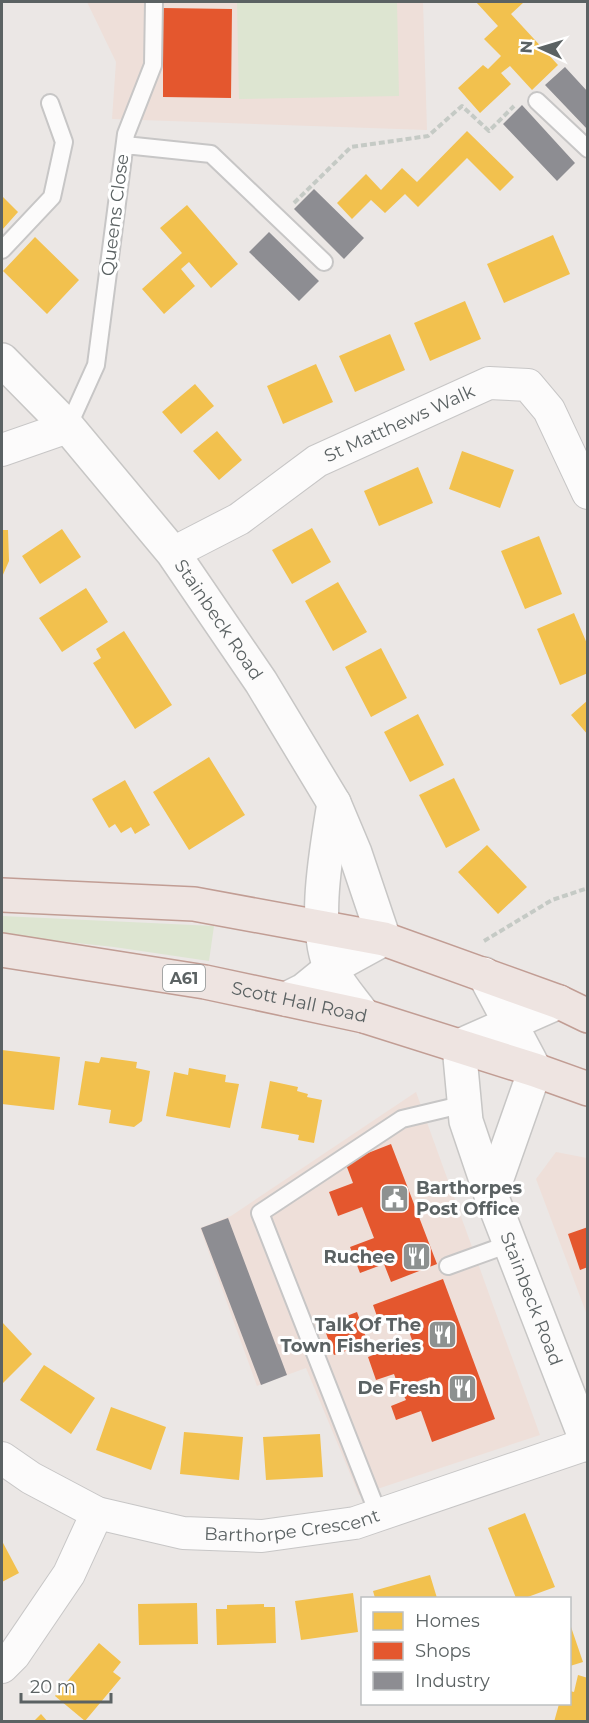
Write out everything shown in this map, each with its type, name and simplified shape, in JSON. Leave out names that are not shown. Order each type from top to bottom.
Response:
[{"type":"highway","points":[[2,895],[194,904],[321,926],[384,939],[574,1009]]},
{"type":"highway","name":"Scott Hall Road","points":[[2,950],[205,982],[364,1016],[588,1089]]},
{"type":"street","name":"Stainbeck Road","points":[[2,360],[68,427],[173,553],[261,682],[333,803],[355,853],[384,939]]},
{"type":"street","name":"St Matthews Walk","points":[[173,553],[239,519],[317,461],[489,383],[528,385],[549,410],[588,493]]},
{"type":"street","points":[[2,450],[68,427]]},
{"type":"street","points":[[333,803],[326,852],[321,926],[331,968],[364,1016]]},
{"type":"street","points":[[286,999],[304,990],[331,968],[384,939]]},
{"type":"street","points":[[484,974],[535,1070],[491,1195]]},
{"type":"street","points":[[459,1046],[511,1024],[574,1009]]},
{"type":"street","name":"Stainbeck Road","points":[[459,1046],[466,1121],[509,1244],[587,1445]]},
{"type":"street","name":"Barthorpe Crescent","points":[[2,1458],[31,1478],[97,1513],[183,1533],[262,1536],[355,1524],[587,1445]]},
{"type":"street","points":[[2,1666],[14,1655],[69,1574],[97,1513]]},
{"type":"lane","name":"Queens Close","points":[[68,427],[96,365],[126,134],[153,65],[154,2]]},
{"type":"lane","points":[[537,101],[588,149]]},
{"type":"lane","points":[[2,250],[52,197],[64,142],[50,103]]},
{"type":"lane","points":[[124,145],[211,154],[324,262]]},
{"type":"lane","points":[[378,1516],[260,1213],[402,1119],[465,1104]]},
{"type":"lane","points":[[448,1266],[509,1244]]},
{"type":"path","points":[[279,218],[351,147],[428,136],[462,106],[489,131],[523,97],[537,101]]},
{"type":"path","points":[[450,962],[552,900],[588,888]]},
{"type":"shaded area","points":[[87,2],[423,2],[427,130],[112,119],[116,62]]},
{"type":"shaded area","points":[[416,1092],[540,1435],[359,1495],[306,1368],[257,1386],[200,1228],[231,1216]]},
{"type":"shaded area","points":[[556,1152],[587,1158],[587,1315],[536,1179]]},
{"type":"green space","points":[[237,2],[397,2],[399,96],[239,99]]},
{"type":"green space","points":[[2,916],[214,926],[209,961],[114,947],[2,935]]},
{"type":"building: Homes","points":[[476,2],[524,2],[511,14],[558,65],[532,90],[510,66],[501,73],[511,84],[480,113],[458,88],[483,65],[488,69],[501,56],[484,39],[498,26]]},
{"type":"building: Homes","points":[[467,131],[514,177],[500,191],[467,158],[418,207],[405,194],[385,213],[371,200],[352,219],[337,203],[366,174],[381,190],[402,168],[417,182]]},
{"type":"building: Homes","points":[[2,196],[18,212],[2,230]]},
{"type":"building: Homes","points":[[187,205],[238,264],[211,288],[189,262],[181,269],[195,286],[164,314],[142,289],[182,253],[160,228]]},
{"type":"building: Homes","points":[[553,235],[570,274],[504,303],[487,264]]},
{"type":"building: Homes","points":[[35,237],[79,280],[47,314],[3,271]]},
{"type":"building: Homes","points":[[465,301],[481,339],[430,361],[414,323]]},
{"type":"building: Homes","points":[[390,334],[405,370],[355,392],[339,356]]},
{"type":"building: Homes","points":[[316,364],[333,402],[283,424],[267,386]]},
{"type":"building: Homes","points":[[195,384],[214,406],[181,434],[162,412]]},
{"type":"building: Homes","points":[[217,431],[242,460],[219,480],[193,451]]},
{"type":"building: Homes","points":[[462,451],[514,470],[500,508],[449,489]]},
{"type":"building: Homes","points":[[418,467],[433,503],[379,526],[364,491]]},
{"type":"building: Homes","points":[[312,528],[331,562],[292,584],[272,550]]},
{"type":"building: Homes","points":[[62,529],[81,557],[40,584],[22,556]]},
{"type":"building: Homes","points":[[2,530],[8,530],[9,561],[2,577]]},
{"type":"building: Homes","points":[[539,536],[562,594],[525,609],[501,551]]},
{"type":"building: Homes","points":[[338,582],[367,632],[333,651],[305,601]]},
{"type":"building: Homes","points":[[86,588],[108,622],[62,652],[39,618]]},
{"type":"building: Homes","points":[[574,613],[588,646],[588,673],[560,685],[537,629]]},
{"type":"building: Homes","points":[[124,631],[172,705],[135,729],[93,663],[101,658],[96,649]]},
{"type":"building: Homes","points":[[381,648],[407,698],[371,717],[345,667]]},
{"type":"building: Homes","points":[[588,700],[588,735],[571,715]]},
{"type":"building: Homes","points":[[418,714],[444,765],[410,782],[384,732]]},
{"type":"building: Homes","points":[[209,757],[245,815],[189,850],[153,792]]},
{"type":"building: Homes","points":[[454,778],[480,830],[446,848],[419,795]]},
{"type":"building: Homes","points":[[125,780],[150,825],[135,834],[131,827],[121,833],[115,824],[109,828],[92,799]]},
{"type":"building: Homes","points":[[487,845],[527,887],[498,914],[458,872]]},
{"type":"building: Homes","points":[[2,1050],[60,1057],[54,1110],[2,1104]]},
{"type":"building: Homes","points":[[101,1057],[137,1062],[136,1068],[150,1071],[142,1121],[134,1127],[109,1123],[111,1110],[78,1105],[85,1061],[99,1063]]},
{"type":"building: Homes","points":[[189,1068],[226,1075],[225,1082],[239,1084],[230,1128],[166,1116],[174,1072],[188,1075]]},
{"type":"building: Homes","points":[[270,1081],[298,1087],[297,1091],[308,1094],[307,1097],[322,1100],[314,1143],[298,1140],[299,1135],[261,1128]]},
{"type":"building: Homes","points":[[2,1322],[32,1354],[2,1384]]},
{"type":"building: Homes","points":[[44,1365],[95,1398],[71,1434],[20,1400]]},
{"type":"building: Homes","points":[[111,1407],[166,1427],[151,1470],[96,1450]]},
{"type":"building: Homes","points":[[184,1432],[243,1437],[239,1480],[180,1474]]},
{"type":"building: Homes","points":[[320,1434],[323,1477],[266,1480],[263,1437]]},
{"type":"building: Homes","points":[[525,1513],[555,1587],[528,1597],[516,1597],[488,1528]]},
{"type":"building: Homes","points":[[2,1541],[19,1573],[2,1582]]},
{"type":"building: Homes","points":[[430,1575],[437,1597],[375,1597],[373,1591]]},
{"type":"building: Homes","points":[[353,1593],[358,1632],[301,1640],[295,1601]]},
{"type":"building: Homes","points":[[197,1603],[198,1644],[139,1645],[138,1604]]},
{"type":"building: Homes","points":[[264,1604],[264,1607],[275,1607],[276,1643],[217,1645],[216,1609],[227,1609],[227,1605]]},
{"type":"building: Homes","points":[[571,1627],[583,1662],[571,1666]]},
{"type":"building: Homes","points":[[99,1643],[121,1662],[113,1672],[121,1678],[85,1721],[55,1696]]},
{"type":"building: Homes","points":[[578,1675],[588,1678],[588,1722],[554,1722],[559,1705],[571,1705],[571,1691],[574,1692]]},
{"type":"building: Homes","points":[[41,1714],[48,1722],[33,1722]]},
{"type":"building: Shops","points":[[163,8],[232,9],[231,98],[163,97]]},
{"type":"building: Shops","points":[[391,1144],[437,1264],[391,1282],[384,1264],[360,1273],[350,1247],[374,1238],[362,1207],[338,1216],[329,1192],[353,1183],[345,1162]]},
{"type":"building: Shops","points":[[588,1227],[588,1267],[580,1270],[568,1234]]},
{"type":"building: Shops","points":[[443,1279],[495,1419],[432,1442],[421,1411],[396,1420],[391,1406],[406,1400],[402,1392],[428,1382],[427,1378],[399,1388],[394,1374],[376,1380],[368,1357],[412,1340],[403,1314],[379,1322],[373,1305]]},
{"type":"building: Shops","points":[[357,1312],[368,1343],[334,1355],[323,1325]]},
{"type":"building: Industry","points":[[565,67],[588,92],[588,130],[545,85]]},
{"type":"building: Industry","points":[[522,105],[575,163],[557,181],[503,124]]},
{"type":"building: Industry","points":[[314,189],[364,238],[344,259],[294,209]]},
{"type":"building: Industry","points":[[269,232],[319,281],[299,301],[249,252]]},
{"type":"building: Industry","points":[[228,1218],[287,1375],[261,1385],[201,1228]]},
{"type":"place","name":"Barthorpes Post Office","points":[[395,1198]]},
{"type":"place","name":"Ruchee","points":[[416,1257]]},
{"type":"place","name":"Talk Of The Town Fisheries","points":[[442,1335]]},
{"type":"place","name":"De Fresh","points":[[462,1388]]}]
